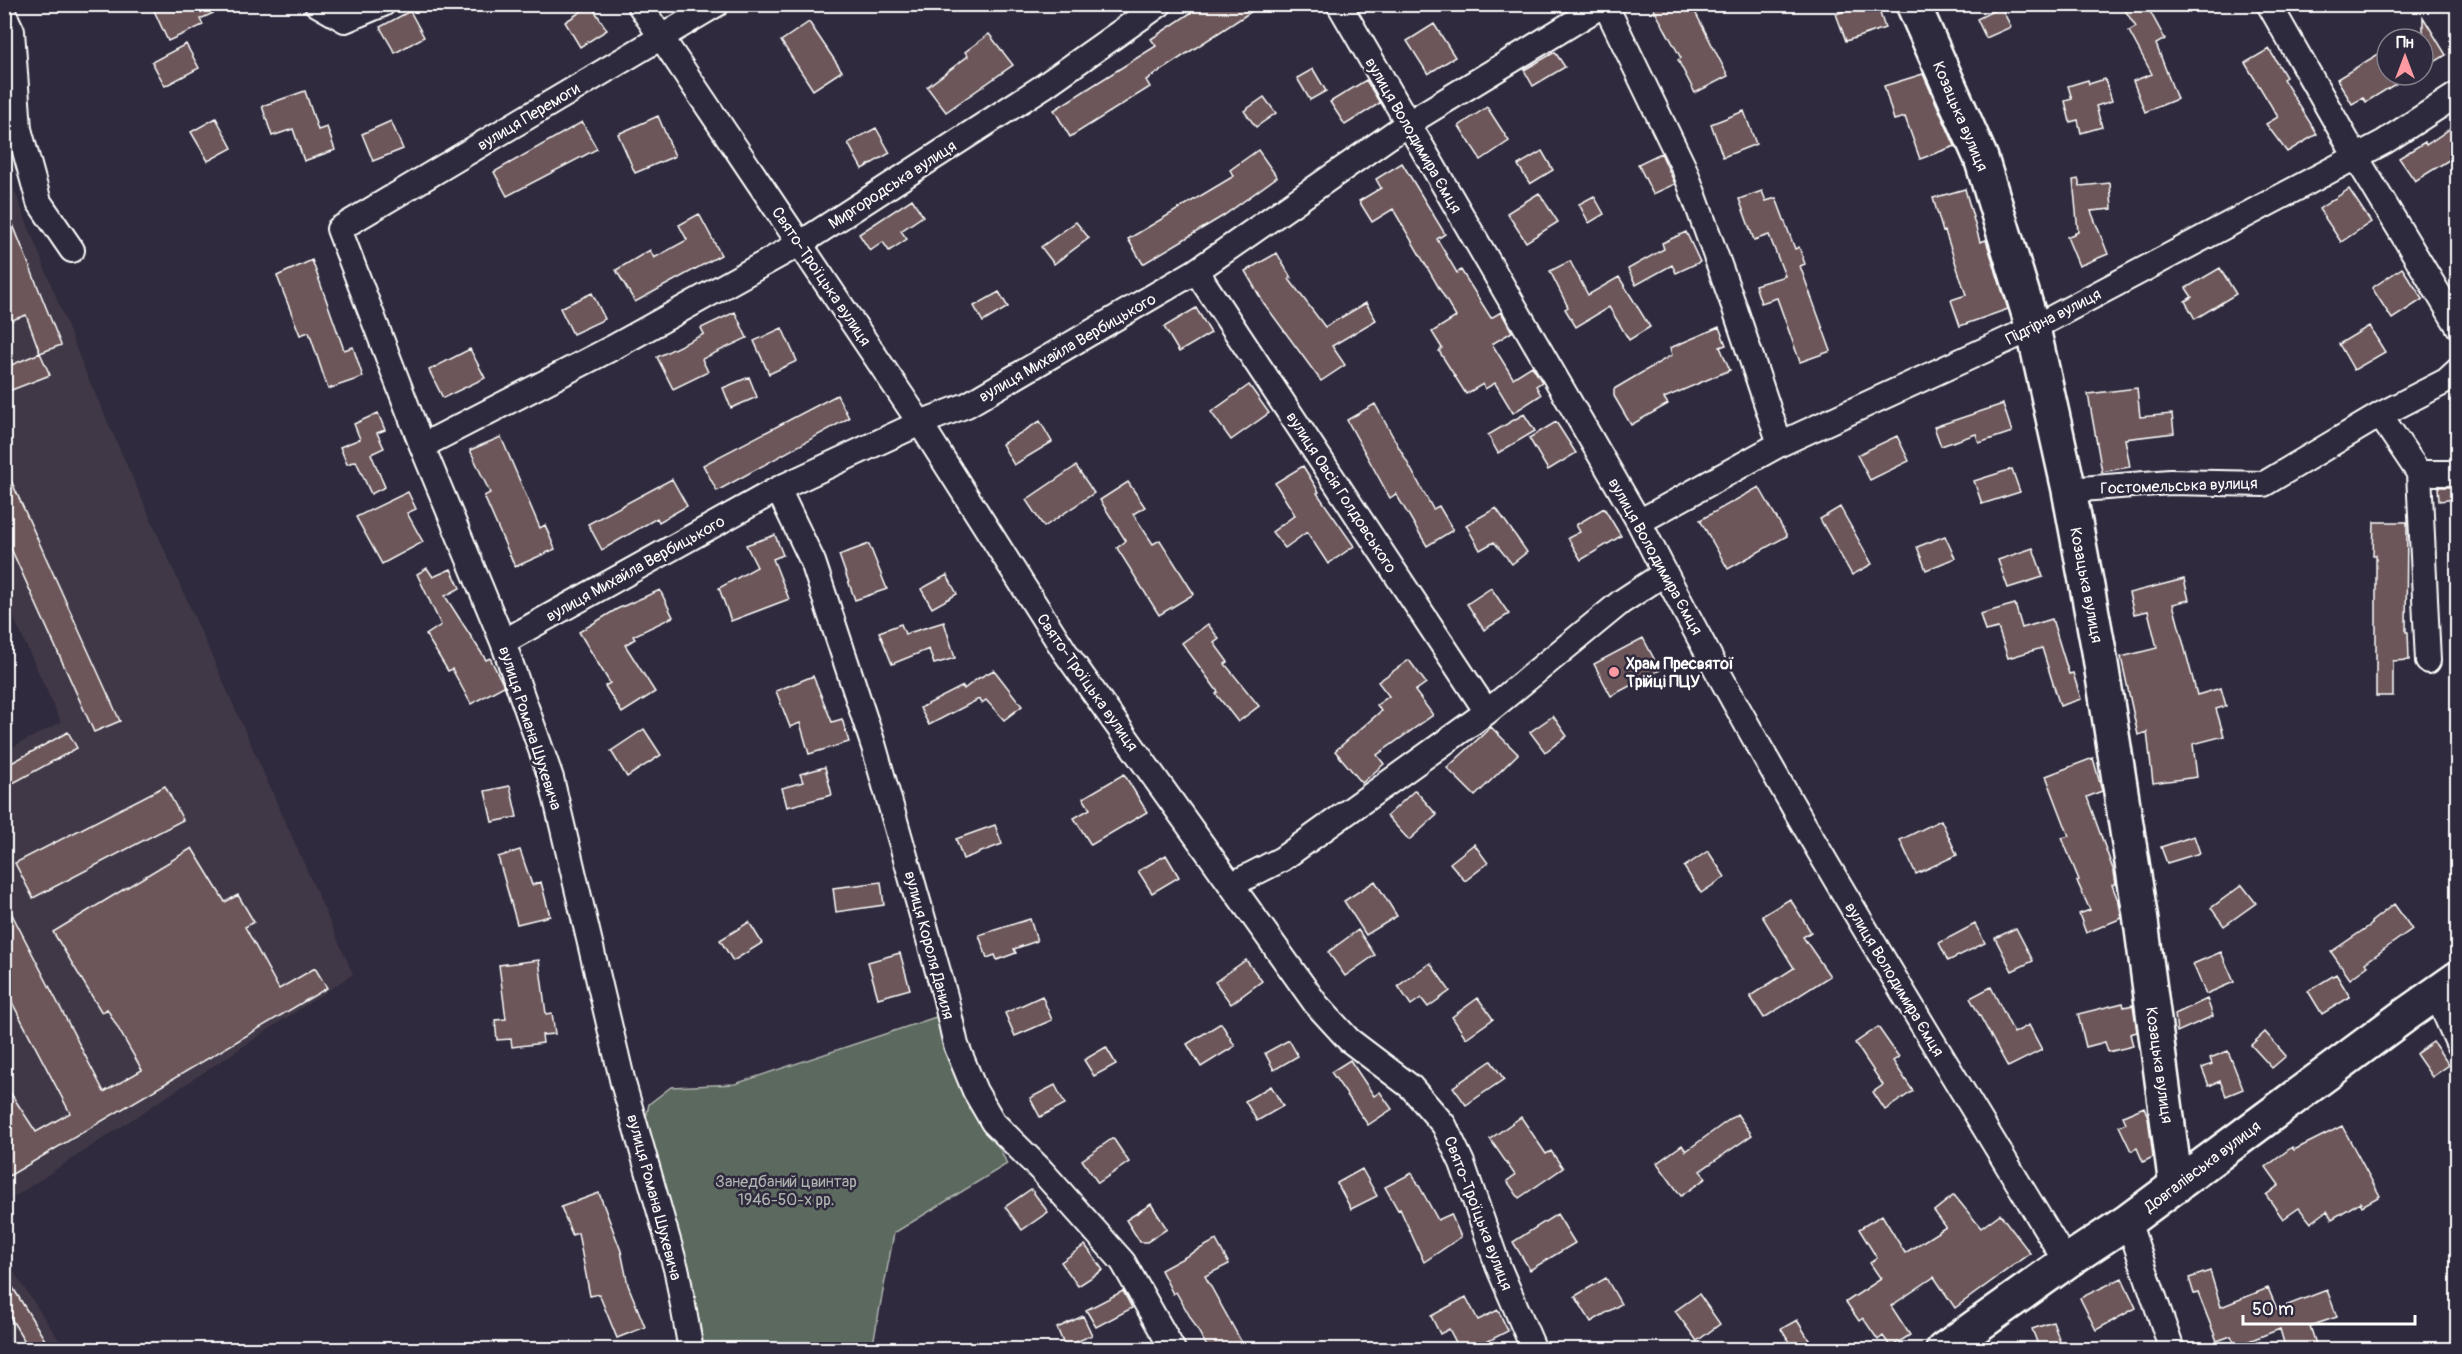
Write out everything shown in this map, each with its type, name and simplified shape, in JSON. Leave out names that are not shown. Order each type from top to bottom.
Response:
[{"type":"street","points":[[317,4],[345,20],[383,4]]},
{"type":"street","name":"Свято-Троїцька вулиця","points":[[639,4],[920,423],[1065,652],[1316,1004],[1338,1030],[1411,1087],[1444,1125],[1462,1163],[1498,1266],[1534,1350]]},
{"type":"street","name":"вулиця Перемоги","points":[[339,229],[717,4]]},
{"type":"street","name":"Миргородська вулиця","points":[[422,446],[614,347],[801,243],[1044,86],[1160,4]]},
{"type":"street","name":"вулиця Володимира Ємця","points":[[1339,4],[1639,522],[1827,866],[2066,1262]]},
{"type":"street","points":[[1605,4],[1684,168],[1734,306],[1780,444]]},
{"type":"street","name":"вулиця Михайла Вербицького","points":[[503,642],[778,489],[920,423],[967,405],[1196,271],[1407,124],[1605,4]]},
{"type":"street","name":"Козацька вулиця","points":[[1913,4],[1981,158],[2033,328],[2069,490],[2100,651],[2140,914],[2176,1186]]},
{"type":"street","points":[[2269,4],[2356,157],[2457,326]]},
{"type":"street","points":[[4,14],[12,31],[19,129],[39,202],[72,250]]},
{"type":"street","name":"Підгірна вулиця","points":[[1639,522],[1780,444],[2033,328],[2384,142],[2457,94]]},
{"type":"street","name":"вулиця Романа Шухевича","points":[[339,229],[422,446],[503,642],[550,778],[623,1083],[676,1272],[691,1350]]},
{"type":"street","name":"вулиця Овсія Голдовського","points":[[1196,271],[1487,712]]},
{"type":"street","name":"Гостомельська вулиця","points":[[2069,490],[2170,482],[2264,484],[2379,415],[2446,381],[2457,370]]},
{"type":"street","points":[[2379,415],[2420,473],[2428,661]]},
{"type":"street","points":[[2420,473],[2457,473]]},
{"type":"street","name":"вулиця Короля Даниля","points":[[778,489],[813,562],[874,747],[945,996],[956,1045],[975,1091],[993,1122],[1040,1169],[1123,1262],[1173,1350]]},
{"type":"street","points":[[1231,885],[1282,859],[1487,712],[1621,602],[1665,573]]},
{"type":"street","points":[[2447,986],[2457,1043]]},
{"type":"street","name":"Довгалівська вулиця","points":[[1943,1350],[2066,1262],[2128,1221],[2447,986]]},
{"type":"street","points":[[2128,1221],[2172,1350]]},
{"type":"shaded area","points":[[4,164],[85,371],[353,974],[5,1203],[5,751],[61,722],[5,599]]},
{"type":"shaded area","points":[[5,1259],[65,1349],[5,1349]]},
{"type":"green space","name":"Занедбаний цвинтар 1946-50-х рр.","points":[[939,1016],[1007,1164],[894,1233],[872,1349],[701,1349],[645,1122],[649,1104],[671,1087],[735,1084]]},
{"type":"building","points":[[151,4],[233,4],[200,19],[203,25],[168,41]]},
{"type":"building","points":[[1204,4],[1263,4],[1146,80],[1150,87],[1070,137],[1054,110],[1156,46],[1151,39]]},
{"type":"building","points":[[1651,4],[1691,4],[1728,76],[1695,93],[1678,60],[1681,58]]},
{"type":"building","points":[[1864,4],[1877,4],[1885,28],[1846,41],[1836,14]]},
{"type":"building","points":[[2121,4],[2146,4],[2165,39],[2156,44],[2177,99],[2145,112],[2133,81],[2152,74],[2129,31],[2136,27]]},
{"type":"building","points":[[591,5],[607,30],[580,47],[565,22]]},
{"type":"building","points":[[2001,7],[2011,27],[1986,38],[1977,19]]},
{"type":"building","points":[[410,11],[424,37],[395,53],[380,27]]},
{"type":"building","points":[[2423,17],[2429,27],[2423,27]]},
{"type":"building","points":[[809,22],[842,71],[813,90],[781,41]]},
{"type":"building","points":[[1434,24],[1455,57],[1428,74],[1407,41]]},
{"type":"building","points":[[989,34],[1013,65],[946,112],[927,87],[968,56],[965,52]]},
{"type":"building","points":[[2435,37],[2446,55],[2435,62]]},
{"type":"building","points":[[186,44],[199,68],[165,86],[152,62]]},
{"type":"building","points":[[2269,49],[2286,77],[2283,79],[2317,134],[2287,152],[2266,124],[2278,117],[2245,63]]},
{"type":"building","points":[[1555,52],[1565,67],[1533,86],[1524,70]]},
{"type":"building","points":[[2375,56],[2375,87],[2390,87],[2366,102],[2363,98],[2352,104],[2337,79]]},
{"type":"building","points":[[1313,69],[1326,91],[1310,100],[1297,78]]},
{"type":"building","points":[[1923,74],[1955,146],[1920,159],[1905,117],[1894,120],[1884,86]]},
{"type":"building","points":[[2105,79],[2112,101],[2096,106],[2102,127],[2081,133],[2078,120],[2070,122],[2065,101],[2072,99],[2068,86],[2088,80],[2089,84]]},
{"type":"building","points":[[1366,80],[1380,103],[1345,125],[1330,102]]},
{"type":"building","points":[[305,91],[318,130],[327,127],[335,150],[304,161],[293,129],[272,136],[262,106]]},
{"type":"building","points":[[1264,97],[1276,113],[1256,127],[1244,111]]},
{"type":"building","points":[[1487,107],[1509,141],[1481,160],[1459,126]]},
{"type":"building","points":[[1744,111],[1756,144],[1723,157],[1711,124]]},
{"type":"building","points":[[658,116],[675,156],[635,173],[618,134]]},
{"type":"building","points":[[216,118],[232,148],[208,161],[191,132]]},
{"type":"building","points":[[391,121],[403,149],[373,161],[362,134]]},
{"type":"building","points":[[582,122],[597,149],[507,196],[494,172]]},
{"type":"building","points":[[2457,124],[2457,155],[2415,181],[2399,158],[2425,142],[2426,145]]},
{"type":"building","points":[[876,128],[890,153],[862,169],[848,143]]},
{"type":"building","points":[[1258,150],[1277,177],[1223,216],[1143,264],[1128,239],[1234,176],[1230,170]]},
{"type":"building","points":[[1542,151],[1553,170],[1530,184],[1518,165]]},
{"type":"building","points":[[1661,153],[1675,184],[1653,194],[1638,164]]},
{"type":"building","points":[[1402,163],[1445,234],[1437,239],[1457,273],[1461,270],[1491,318],[1501,312],[1512,332],[1492,344],[1513,378],[1532,366],[1542,382],[1536,386],[1541,395],[1513,413],[1495,383],[1485,389],[1483,384],[1466,394],[1439,351],[1442,348],[1432,332],[1456,317],[1393,209],[1372,222],[1359,201],[1381,188],[1376,179]]},
{"type":"building","points":[[2078,179],[2080,186],[2110,183],[2112,209],[2091,211],[2108,254],[2079,266],[2067,237],[2078,232],[2073,180]]},
{"type":"building","points":[[1965,189],[1980,242],[1986,240],[2008,309],[1960,326],[1951,300],[1966,295],[1933,198]]},
{"type":"building","points":[[2349,189],[2371,222],[2341,242],[2319,209]]},
{"type":"building","points":[[1762,191],[1766,201],[1776,198],[1795,249],[1799,247],[1805,264],[1800,266],[1831,351],[1800,362],[1777,298],[1761,303],[1755,285],[1785,276],[1769,235],[1754,240],[1739,199]]},
{"type":"building","points":[[1539,193],[1558,222],[1526,242],[1507,213]]},
{"type":"building","points":[[1594,196],[1604,214],[1589,223],[1579,204]]},
{"type":"building","points":[[912,199],[923,216],[901,231],[907,239],[889,251],[883,242],[870,251],[859,234]]},
{"type":"building","points":[[4,202],[61,345],[40,353],[26,315],[4,323]]},
{"type":"building","points":[[699,214],[721,255],[635,302],[616,270],[650,250],[654,258],[687,240],[679,225]]},
{"type":"building","points":[[1076,222],[1089,238],[1054,264],[1041,247]]},
{"type":"building","points":[[1686,232],[1700,262],[1676,273],[1672,265],[1636,285],[1628,269],[1664,249],[1662,243]]},
{"type":"building","points":[[1277,253],[1291,278],[1289,279],[1325,327],[1366,303],[1376,320],[1332,346],[1345,365],[1321,381],[1263,302],[1245,271]]},
{"type":"building","points":[[312,260],[344,350],[353,347],[363,377],[328,389],[309,332],[300,335],[277,276]]},
{"type":"building","points":[[1570,261],[1588,295],[1619,277],[1650,327],[1629,340],[1609,307],[1576,327],[1565,309],[1568,307],[1550,271]]},
{"type":"building","points":[[2220,268],[2236,294],[2195,319],[2185,301],[2192,297],[2186,288]]},
{"type":"building","points":[[2402,268],[2423,299],[2392,319],[2372,288]]},
{"type":"building","points":[[999,292],[1008,307],[983,322],[974,306]]},
{"type":"building","points":[[592,293],[605,319],[573,334],[560,308]]},
{"type":"building","points":[[1196,308],[1211,333],[1179,352],[1164,327]]},
{"type":"building","points":[[735,312],[747,338],[702,359],[708,372],[673,389],[657,357],[704,334],[701,328]]},
{"type":"building","points":[[2369,326],[2385,352],[2354,370],[2339,344]]},
{"type":"building","points":[[1719,327],[1726,345],[1720,347],[1730,370],[1664,398],[1668,404],[1631,425],[1614,396],[1614,389],[1672,355],[1670,348]]},
{"type":"building","points":[[782,328],[797,361],[769,374],[754,341]]},
{"type":"building","points":[[470,349],[485,378],[443,398],[429,370]]},
{"type":"building","points":[[40,353],[50,375],[4,393],[4,368]]},
{"type":"building","points":[[749,377],[757,397],[731,408],[723,388]]},
{"type":"building","points":[[1249,385],[1269,413],[1231,440],[1211,412]]},
{"type":"building","points":[[2137,388],[2140,417],[2172,414],[2174,433],[2125,439],[2130,467],[2102,472],[2088,394]]},
{"type":"building","points":[[837,395],[849,418],[717,491],[703,465]]},
{"type":"building","points":[[1375,404],[1433,509],[1439,506],[1453,530],[1427,546],[1396,494],[1390,498],[1347,420]]},
{"type":"building","points":[[2003,404],[2012,432],[1979,443],[1976,434],[1941,446],[1934,427]]},
{"type":"building","points":[[378,413],[385,430],[377,433],[384,448],[371,454],[385,487],[371,494],[356,461],[347,464],[340,447],[360,439],[354,424]]},
{"type":"building","points":[[1524,414],[1535,431],[1498,453],[1488,435]]},
{"type":"building","points":[[1040,421],[1052,442],[1014,465],[1002,444]]},
{"type":"building","points":[[1556,422],[1576,453],[1548,470],[1529,438]]},
{"type":"building","points":[[1897,436],[1909,461],[1870,480],[1857,455]]},
{"type":"building","points":[[501,437],[540,528],[545,525],[555,549],[515,567],[484,496],[490,493],[470,450]]},
{"type":"building","points":[[4,465],[120,721],[94,732],[4,533]]},
{"type":"building","points":[[1076,466],[1094,493],[1044,527],[1026,500]]},
{"type":"building","points":[[1303,466],[1319,492],[1317,493],[1354,546],[1328,564],[1307,532],[1285,548],[1272,532],[1295,515],[1275,483]]},
{"type":"building","points":[[2012,469],[2020,492],[1982,504],[1974,481]]},
{"type":"building","points":[[672,479],[687,506],[659,522],[657,518],[602,550],[588,524]]},
{"type":"building","points":[[1128,482],[1145,507],[1133,514],[1153,544],[1160,540],[1194,594],[1159,615],[1117,548],[1126,541],[1100,500]]},
{"type":"building","points":[[1759,487],[1787,536],[1728,569],[1700,520]]},
{"type":"building","points":[[2438,487],[2457,487],[2457,499],[2439,501]]},
{"type":"building","points":[[408,492],[416,509],[407,513],[423,542],[382,564],[356,517]]},
{"type":"building","points":[[1840,507],[1872,564],[1852,575],[1820,519]]},
{"type":"building","points":[[1496,508],[1527,552],[1512,564],[1494,542],[1480,550],[1466,525]]},
{"type":"building","points":[[1604,508],[1621,536],[1581,560],[1568,538],[1580,532],[1576,525]]},
{"type":"building","points":[[2374,522],[2407,522],[2406,632],[2408,632],[2409,660],[2393,661],[2393,696],[2376,696]]},
{"type":"building","points":[[775,535],[783,555],[773,559],[789,599],[731,621],[719,588],[757,567],[746,545]]},
{"type":"building","points":[[1945,536],[1955,558],[1926,570],[1917,547]]},
{"type":"building","points":[[869,544],[887,589],[855,600],[839,555]]},
{"type":"building","points":[[2033,548],[2043,577],[2008,588],[1998,560]]},
{"type":"building","points":[[427,568],[433,577],[451,569],[460,588],[445,596],[486,660],[490,658],[504,686],[471,704],[452,669],[448,671],[426,635],[441,625],[417,574]]},
{"type":"building","points":[[947,575],[957,594],[932,608],[921,589]]},
{"type":"building","points":[[2184,579],[2189,600],[2173,604],[2197,695],[2221,688],[2226,706],[2216,709],[2224,736],[2193,744],[2197,777],[2153,783],[2147,732],[2138,735],[2121,657],[2157,648],[2148,611],[2134,614],[2129,593]]},
{"type":"building","points":[[1491,588],[1509,614],[1484,630],[1467,604]]},
{"type":"building","points":[[660,590],[673,617],[633,636],[635,639],[625,645],[655,692],[622,713],[605,686],[610,683],[579,632],[617,609]]},
{"type":"building","points":[[2015,604],[2022,628],[2052,619],[2069,674],[2073,673],[2081,699],[2060,706],[2042,648],[2008,658],[1998,628],[1985,631],[1980,614]]},
{"type":"building","points":[[944,622],[955,658],[934,664],[929,649],[892,664],[879,632],[901,624],[905,634]]},
{"type":"building","points":[[1208,624],[1219,639],[1214,643],[1228,662],[1225,664],[1259,706],[1238,722],[1182,643]]},
{"type":"building","points":[[1643,638],[1660,670],[1611,696],[1594,664]]},
{"type":"building","points":[[1409,660],[1426,683],[1415,691],[1433,715],[1377,755],[1384,764],[1362,783],[1335,751],[1381,711],[1377,705],[1389,696],[1378,682]]},
{"type":"building","points":[[994,670],[1022,706],[1004,720],[986,700],[982,703],[979,699],[929,725],[920,708],[963,686],[964,689]]},
{"type":"building","points":[[813,676],[832,722],[842,719],[849,742],[809,754],[800,723],[790,727],[776,691]]},
{"type":"building","points":[[1553,716],[1567,736],[1545,752],[1530,732]]},
{"type":"building","points":[[1491,727],[1518,754],[1475,796],[1447,768]]},
{"type":"building","points":[[644,729],[661,755],[627,777],[611,751]]},
{"type":"building","points":[[68,732],[77,748],[4,788],[4,767]]},
{"type":"building","points":[[2093,758],[2102,791],[2087,797],[2114,872],[2116,884],[2112,885],[2122,918],[2086,933],[2079,914],[2090,910],[2062,838],[2069,836],[2046,776]]},
{"type":"building","points":[[825,767],[832,795],[787,807],[782,788],[803,782],[800,774]]},
{"type":"building","points":[[1124,774],[1147,812],[1091,845],[1074,818],[1090,809],[1083,798]]},
{"type":"building","points":[[165,786],[183,820],[33,898],[15,863]]},
{"type":"building","points":[[510,786],[517,817],[492,822],[485,791]]},
{"type":"building","points":[[1415,790],[1437,815],[1409,840],[1387,816]]},
{"type":"building","points":[[1941,820],[1957,855],[1916,874],[1900,840]]},
{"type":"building","points":[[995,825],[1002,844],[963,859],[956,839]]},
{"type":"building","points":[[2194,836],[2200,853],[2167,863],[2161,847]]},
{"type":"building","points":[[1474,844],[1488,863],[1465,881],[1450,863]]},
{"type":"building","points":[[192,848],[225,902],[238,895],[254,922],[245,927],[279,989],[315,968],[327,988],[4,1179],[4,1083],[36,1132],[70,1113],[4,987],[4,899],[104,1092],[142,1070],[107,1009],[102,1013],[53,932]]},
{"type":"building","points":[[520,850],[532,885],[541,882],[550,916],[517,924],[498,857]]},
{"type":"building","points":[[1708,851],[1725,877],[1701,893],[1684,867]]},
{"type":"building","points":[[1166,855],[1179,877],[1152,893],[1138,871]]},
{"type":"building","points":[[1375,881],[1397,916],[1366,935],[1344,901]]},
{"type":"building","points":[[881,882],[884,905],[836,912],[833,888]]},
{"type":"building","points":[[2242,885],[2256,903],[2224,926],[2211,908]]},
{"type":"building","points":[[1790,899],[1811,932],[1803,937],[1830,976],[1764,1018],[1750,996],[1794,968],[1762,916]]},
{"type":"building","points":[[2394,904],[2412,929],[2365,963],[2368,966],[2350,979],[2331,952],[2372,924],[2371,922]]},
{"type":"building","points":[[1030,919],[1037,941],[1014,949],[1016,953],[997,960],[995,955],[987,958],[979,935]]},
{"type":"building","points":[[749,922],[762,943],[733,961],[720,940]]},
{"type":"building","points":[[1975,924],[1985,943],[1948,961],[1939,943]]},
{"type":"building","points":[[2016,928],[2033,961],[2012,971],[1995,938]]},
{"type":"building","points":[[1358,930],[1375,955],[1345,976],[1328,952]]},
{"type":"building","points":[[2221,952],[2234,982],[2206,994],[2193,964]]},
{"type":"building","points":[[900,953],[910,989],[878,998],[868,962]]},
{"type":"building","points":[[539,960],[546,1014],[552,1013],[555,1034],[542,1035],[543,1043],[512,1047],[511,1039],[497,1040],[495,1020],[506,1019],[499,965]]},
{"type":"building","points":[[1246,960],[1262,981],[1231,1004],[1215,982]]},
{"type":"building","points":[[1430,963],[1450,991],[1428,1007],[1421,998],[1411,1005],[1398,986]]},
{"type":"building","points":[[2336,974],[2350,997],[2322,1014],[2308,991]]},
{"type":"building","points":[[1991,987],[2014,1033],[2029,1025],[2042,1050],[2008,1067],[1970,998]]},
{"type":"building","points":[[1042,996],[1052,1020],[1015,1036],[1005,1013]]},
{"type":"building","points":[[1478,998],[1493,1019],[1466,1038],[1452,1017]]},
{"type":"building","points":[[2207,999],[2213,1016],[2177,1032],[2175,1014]]},
{"type":"building","points":[[2123,1003],[2124,1007],[2133,1005],[2137,1032],[2130,1034],[2133,1046],[2108,1052],[2105,1042],[2086,1047],[2078,1014]]},
{"type":"building","points":[[1221,1023],[1235,1046],[1201,1067],[1187,1044]]},
{"type":"building","points":[[1878,1027],[1899,1057],[1893,1061],[1913,1091],[1885,1110],[1873,1092],[1883,1085],[1855,1043]]},
{"type":"building","points":[[2265,1032],[2286,1056],[2272,1068],[2251,1045]]},
{"type":"building","points":[[1289,1040],[1298,1056],[1274,1070],[1265,1053]]},
{"type":"building","points":[[2433,1042],[2449,1065],[2432,1077],[2416,1054]]},
{"type":"building","points":[[1106,1047],[1116,1064],[1094,1076],[1084,1060]]},
{"type":"building","points":[[2228,1051],[2243,1089],[2226,1096],[2220,1081],[2209,1086],[2202,1068],[2212,1064],[2210,1058]]},
{"type":"building","points":[[1350,1060],[1374,1096],[1380,1092],[1392,1109],[1368,1125],[1331,1072]]},
{"type":"building","points":[[1491,1061],[1504,1079],[1466,1105],[1453,1087]]},
{"type":"building","points":[[1055,1085],[1065,1104],[1040,1117],[1030,1098]]},
{"type":"building","points":[[1271,1086],[1283,1106],[1257,1121],[1245,1101]]},
{"type":"building","points":[[2144,1107],[2148,1117],[2153,1157],[2143,1162],[2137,1148],[2131,1151],[2119,1126],[2126,1123],[2123,1116]]},
{"type":"building","points":[[1737,1114],[1752,1135],[1700,1171],[1706,1178],[1681,1196],[1657,1163],[1682,1145],[1686,1151]]},
{"type":"building","points":[[1521,1117],[1546,1154],[1551,1151],[1563,1168],[1519,1198],[1507,1181],[1515,1175],[1490,1139]]},
{"type":"building","points":[[2342,1126],[2380,1196],[2362,1206],[2360,1202],[2332,1219],[2327,1211],[2311,1223],[2299,1208],[2283,1219],[2266,1195],[2279,1185],[2266,1167],[2292,1147],[2294,1150]]},
{"type":"building","points":[[1113,1138],[1129,1162],[1098,1183],[1082,1160]]},
{"type":"building","points":[[1362,1169],[1377,1196],[1351,1209],[1337,1183]]},
{"type":"building","points":[[1412,1173],[1438,1220],[1451,1214],[1461,1237],[1424,1262],[1400,1209],[1398,1210],[1385,1187]]},
{"type":"building","points":[[1031,1189],[1048,1212],[1022,1230],[1005,1207]]},
{"type":"building","points":[[599,1193],[621,1251],[628,1285],[645,1327],[617,1338],[599,1294],[590,1296],[578,1233],[572,1235],[561,1207]]},
{"type":"building","points":[[1954,1195],[1981,1228],[2000,1214],[2030,1253],[1955,1308],[1934,1277],[1891,1306],[1910,1335],[1891,1347],[1883,1336],[1878,1340],[1863,1318],[1859,1321],[1846,1302],[1881,1279],[1870,1263],[1877,1258],[1859,1229],[1882,1215],[1905,1253],[1946,1227],[1934,1211]]},
{"type":"building","points":[[1151,1204],[1167,1229],[1147,1242],[1140,1242],[1126,1220]]},
{"type":"building","points":[[1557,1214],[1575,1243],[1530,1270],[1513,1242]]},
{"type":"building","points":[[1216,1240],[1229,1264],[1205,1276],[1246,1350],[1209,1350],[1176,1292],[1173,1294],[1161,1270]]},
{"type":"building","points":[[1085,1245],[1103,1270],[1078,1286],[1061,1262]]},
{"type":"building","points":[[2210,1271],[2221,1307],[2268,1288],[2277,1309],[2327,1290],[2337,1317],[2310,1326],[2318,1350],[2286,1350],[2280,1329],[2236,1346],[2231,1336],[2217,1341],[2198,1293],[2194,1294],[2189,1278]]},
{"type":"building","points":[[4,1273],[51,1350],[30,1350],[4,1307]]},
{"type":"building","points":[[1606,1278],[1621,1304],[1591,1322],[1575,1296]]},
{"type":"building","points":[[2122,1278],[2136,1308],[2096,1330],[2080,1298]]},
{"type":"building","points":[[1123,1291],[1132,1308],[1096,1327],[1086,1310]]},
{"type":"building","points":[[1699,1294],[1720,1324],[1697,1341],[1675,1311]]},
{"type":"building","points":[[1466,1297],[1478,1320],[1498,1310],[1508,1331],[1471,1350],[1460,1350],[1449,1329],[1440,1334],[1431,1316]]},
{"type":"building","points":[[1083,1316],[1092,1335],[1065,1347],[1057,1328]]},
{"type":"building","points":[[1797,1320],[1815,1350],[1794,1350],[1781,1329]]},
{"type":"building","points":[[2053,1322],[2063,1350],[2040,1350],[2032,1329]]},
{"type":"place","name":"Храм Пресвятої Трійці ПЦУ","points":[[1614,672]]}]
